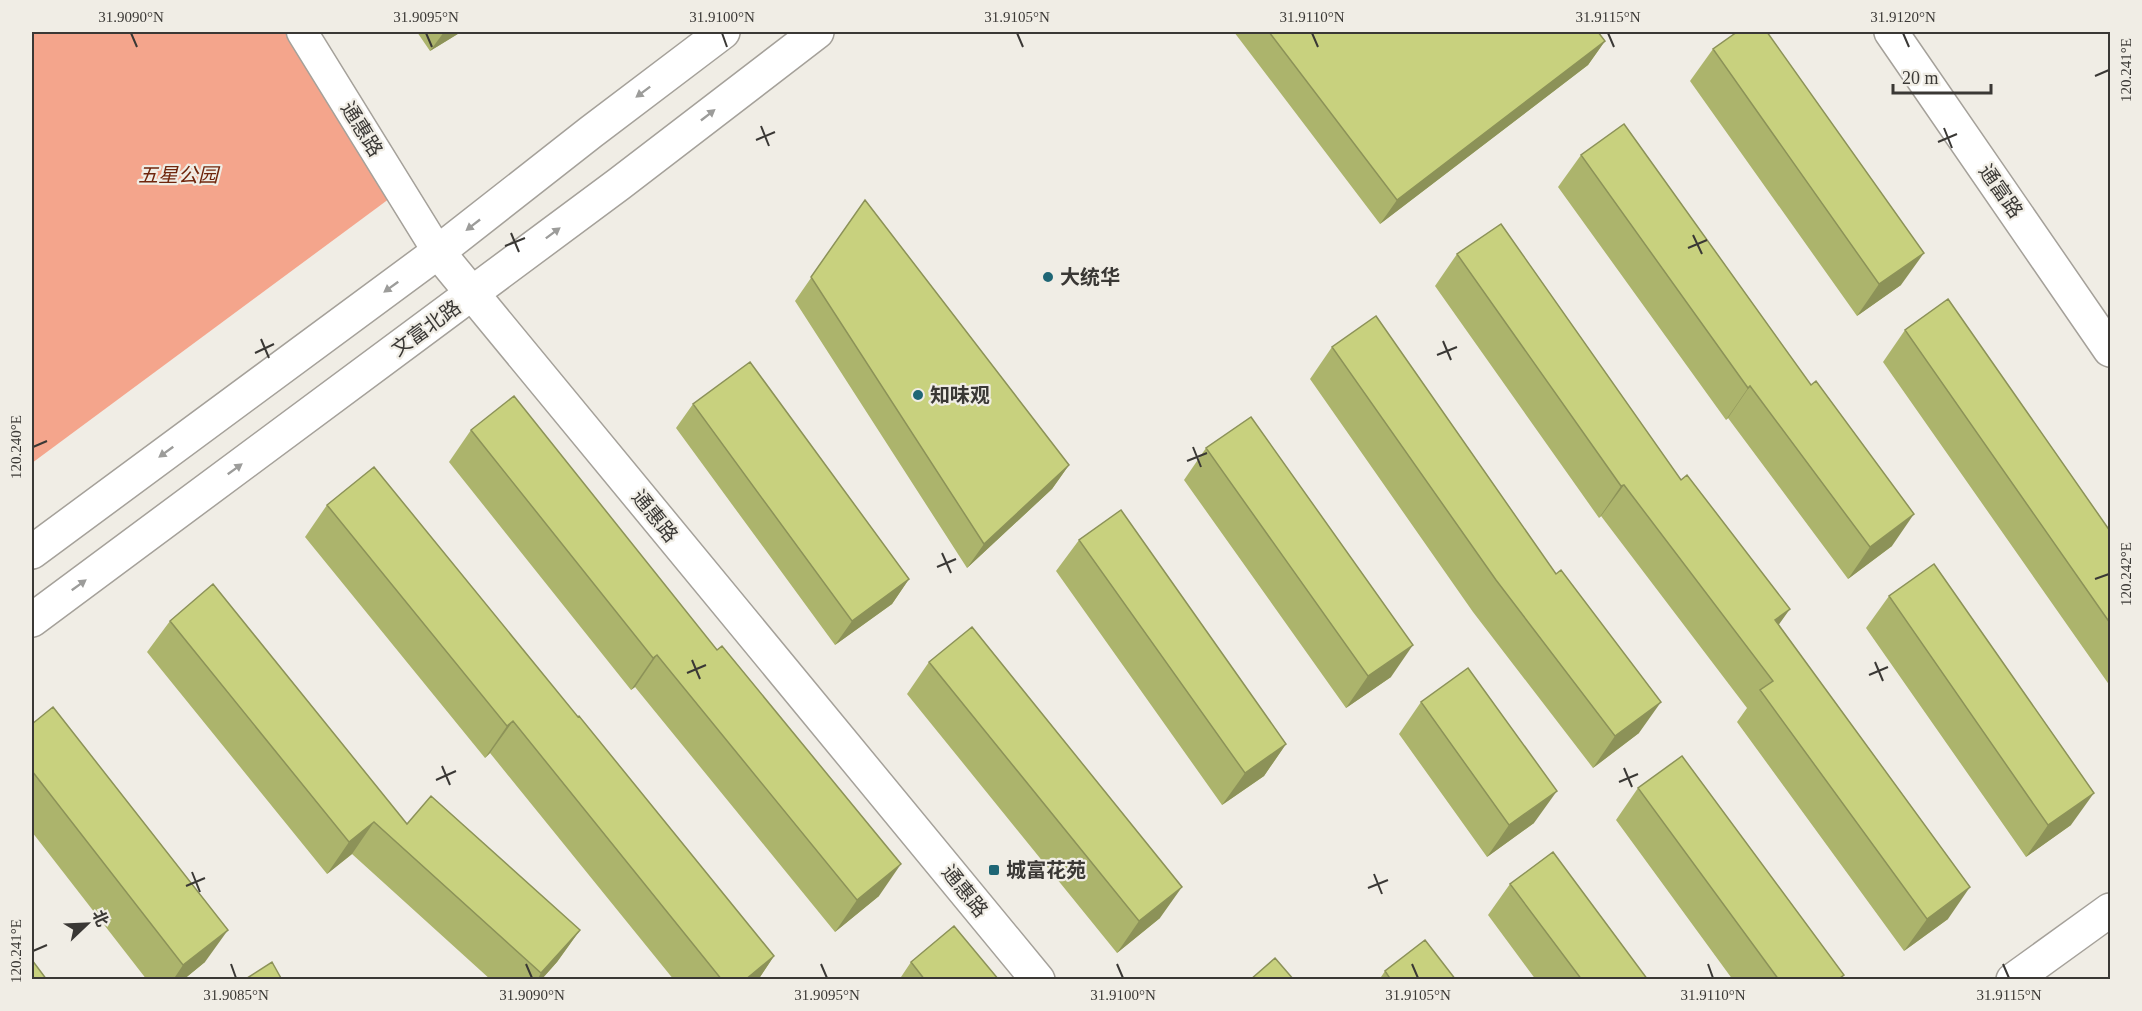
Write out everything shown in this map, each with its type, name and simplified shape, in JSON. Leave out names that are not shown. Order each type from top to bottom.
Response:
[{"type":"main road","points":[[32,552],[438,252],[723,32]]},
{"type":"main road","name":"文富北路","points":[[32,620],[619,184],[817,32]]},
{"type":"main road","name":"通富路","points":[[1891,32],[2110,350]]},
{"type":"main road","name":"通惠路","points":[[438,252],[1038,980]]},
{"type":"main road","points":[[2013,980],[2110,910]]},
{"type":"street","name":"通惠路","points":[[302,32],[438,252]]},
{"type":"green space","name":"五星公园","points":[[32,32],[292,32],[397,193],[32,463]]},
{"type":"building","points":[[1269,32],[1598,32],[1605,41],[1397,200]]},
{"type":"building","points":[[1737,32],[1767,32],[1924,253],[1879,284],[1713,49]]},
{"type":"building","points":[[1624,124],[1811,385],[1816,381],[1914,514],[1870,547],[1750,386],[1748,388],[1581,155]]},
{"type":"building","name":"知味观","points":[[865,200],[1069,465],[984,544],[811,277]]},
{"type":"building","points":[[1501,224],[1681,480],[1687,475],[1790,609],[1775,620],[1970,887],[1927,919],[1760,690],[1773,681],[1624,485],[1621,486],[1457,254]]},
{"type":"building","points":[[1948,299],[2110,531],[2110,623],[1905,330]]},
{"type":"building","points":[[1376,316],[1556,574],[1561,570],[1661,702],[1615,736],[1496,580],[1332,347]]},
{"type":"building","points":[[750,362],[909,579],[852,621],[693,404]]},
{"type":"building","points":[[514,396],[717,650],[722,646],[901,864],[857,900],[657,655],[653,658],[471,430]]},
{"type":"building","points":[[1251,417],[1413,645],[1368,676],[1206,448]]},
{"type":"building","points":[[374,467],[774,956],[745,980],[722,980],[513,721],[507,726],[327,505]]},
{"type":"building","points":[[1121,510],[1286,744],[1245,773],[1079,540]]},
{"type":"building","points":[[1934,564],[2094,793],[2048,825],[1889,596]]},
{"type":"building","points":[[213,584],[407,824],[431,796],[580,930],[541,973],[374,822],[349,842],[170,621]]},
{"type":"building","points":[[972,627],[1182,887],[1139,921],[929,662]]},
{"type":"building","points":[[1468,668],[1557,791],[1509,825],[1421,702]]},
{"type":"building","points":[[53,707],[228,930],[183,965],[32,771],[32,724]]},
{"type":"building","points":[[1682,756],[1844,975],[1837,980],[1779,980],[1638,788]]},
{"type":"building","points":[[1553,852],[1648,980],[1582,980],[1510,884]]},
{"type":"building","points":[[954,926],[999,980],[925,980],[911,962]]},
{"type":"building","points":[[1425,940],[1456,980],[1391,980],[1385,971]]},
{"type":"building","points":[[1275,958],[1294,980],[1250,980]]},
{"type":"building","points":[[32,960],[47,980],[32,980]]},
{"type":"building","points":[[272,962],[282,980],[244,980]]},
{"type":"place","name":"大统华","points":[[1048,277]]},
{"type":"place","name":"知味观","points":[[918,395]]},
{"type":"place","name":"城富花苑","points":[[994,870]]}]
